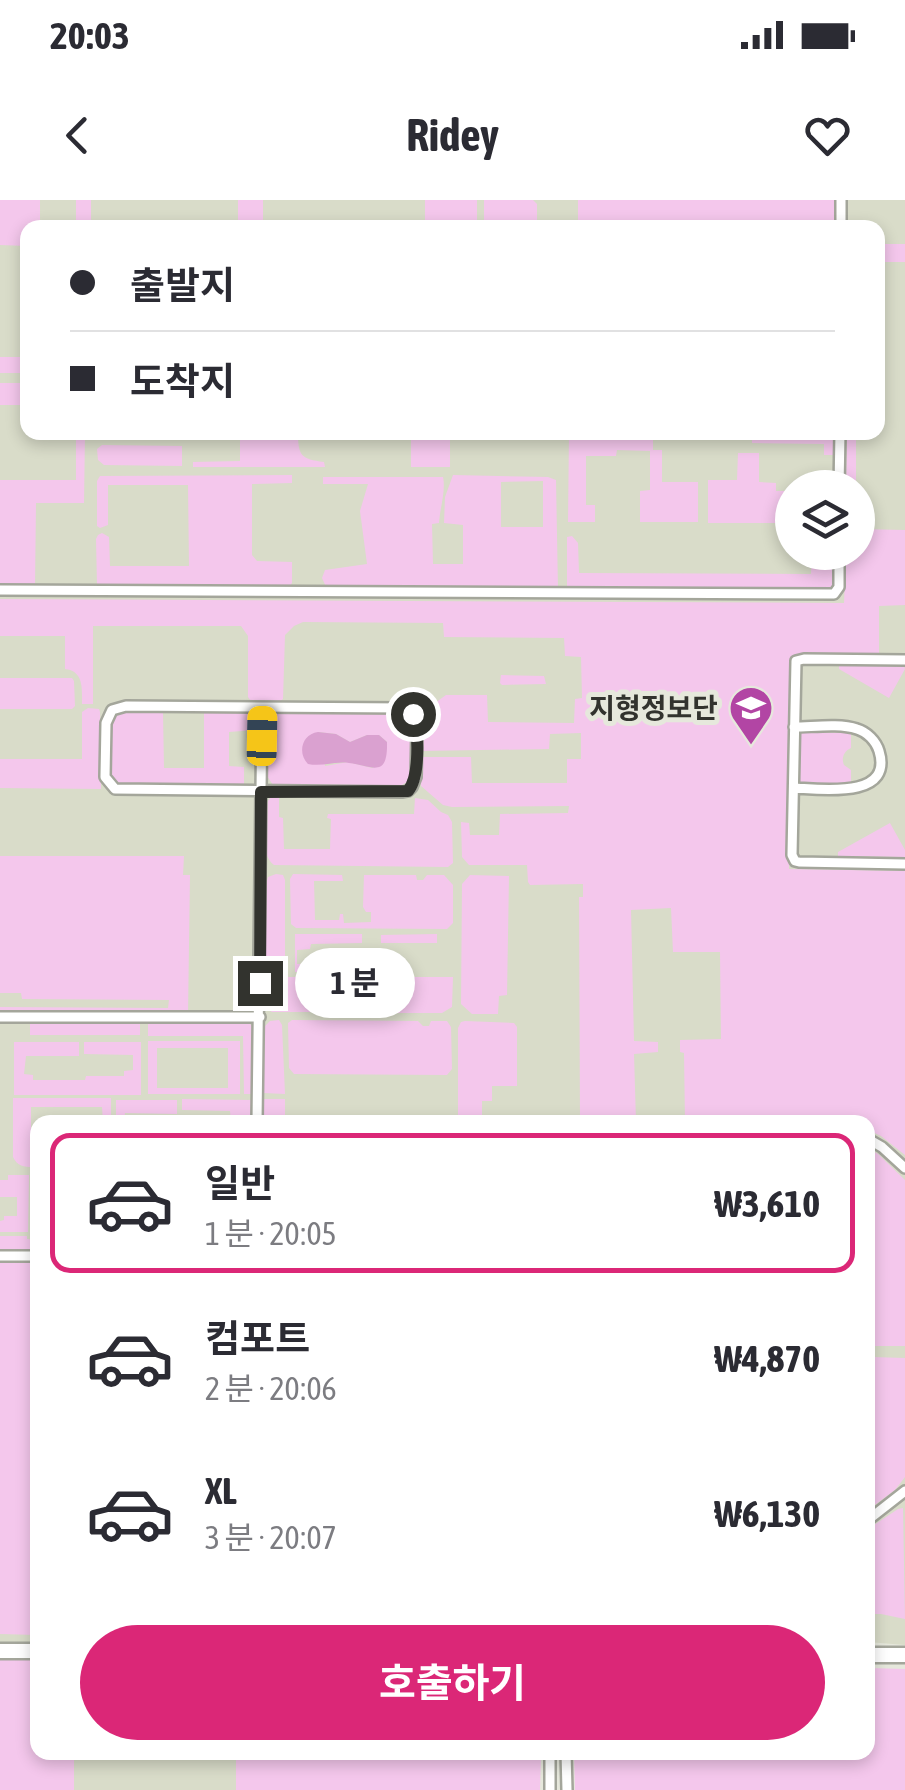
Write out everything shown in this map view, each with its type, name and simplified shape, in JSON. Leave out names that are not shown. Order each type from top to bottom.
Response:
[{"type":"street","points":[[840,440],[840,470]]},
{"type":"street","points":[[0,590],[834,594],[839,586],[839,570]]},
{"type":"street","points":[[905,660],[796,661],[792,858],[905,864]]},
{"type":"street","points":[[123,706],[262,708],[410,710],[416,720],[412,788],[402,792],[115,789],[106,777],[106,723],[112,710],[123,706]]},
{"type":"street","points":[[257,1115],[262,708]]},
{"type":"street","points":[[794,727],[859,730],[875,743],[880,761],[873,778],[857,789],[794,788]]},
{"type":"street","points":[[0,1016],[260,1017]]},
{"type":"street","points":[[875,1144],[905,1168]]},
{"type":"street","points":[[0,1256],[30,1256]]},
{"type":"street","points":[[875,1515],[905,1491]]},
{"type":"street","points":[[0,1651],[30,1651]]},
{"type":"street","points":[[875,1654],[905,1655]]},
{"type":"street","points":[[550,1760],[550,1790]]},
{"type":"street","points":[[566,1760],[566,1790]]},
{"type":"shaded area","points":[[0,200],[905,200],[905,1645],[875,1643],[875,1115],[30,1115],[30,1642],[0,1642]]},
{"type":"shaded area","points":[[0,200],[40,200],[40,220],[20,220],[20,246],[0,245]]},
{"type":"shaded area","points":[[76,200],[91,200],[91,220],[76,220]]},
{"type":"shaded area","points":[[238,200],[263,200],[263,220],[238,220]]},
{"type":"shaded area","points":[[425,200],[477,200],[477,220],[425,220]]},
{"type":"shaded area","points":[[484,200],[533,200],[537,204],[537,220],[484,220]]},
{"type":"shaded area","points":[[578,200],[836,200],[837,220],[578,220]]},
{"type":"shaded area","points":[[885,244],[905,244],[905,262],[885,262]]},
{"type":"shaded area","points":[[0,357],[20,357],[20,373],[0,373]]},
{"type":"shaded area","points":[[0,383],[20,383],[20,405],[0,405]]},
{"type":"shaded area","points":[[76,440],[85,440],[84,503],[36,503],[35,585],[0,585],[0,480],[76,480]]},
{"type":"shaded area","points":[[240,440],[299,440],[302,455],[324,462],[325,467],[193,467],[193,462],[240,461]]},
{"type":"shaded area","points":[[411,440],[450,440],[450,467],[411,467]]},
{"type":"shaded area","points":[[569,440],[653,440],[653,450],[662,450],[662,482],[698,482],[698,522],[640,522],[640,491],[650,490],[650,451],[617,450],[616,456],[586,456],[586,505],[595,505],[595,522],[568,522]]},
{"type":"shaded area","points":[[834,440],[834,455],[824,455],[824,444],[752,443]]},
{"type":"shaded area","points":[[847,440],[856,440],[856,470],[846,470]]},
{"type":"shaded area","points":[[102,445],[182,446],[182,466],[104,465],[98,460],[97,449]]},
{"type":"shaded area","points":[[738,453],[759,453],[759,482],[775,483],[775,523],[708,523],[708,480],[737,480]]},
{"type":"shaded area","points":[[292,475],[292,483],[252,484],[252,555],[257,561],[292,562],[292,583],[288,588],[102,589],[97,585],[96,539],[102,533],[109,537],[110,566],[189,566],[188,485],[108,485],[108,525],[100,528],[100,476]]},
{"type":"shaded area","points":[[453,475],[556,480],[558,589],[327,589],[322,578],[325,570],[367,564],[360,511],[368,484],[323,484],[323,477],[443,477],[439,523],[432,524],[433,564],[463,564],[463,525],[444,523],[445,497]],"holes":[[[543,481],[543,527],[501,527],[501,482]]]},
{"type":"shaded area","points":[[875,529],[905,530],[905,605],[879,606],[879,657],[797,656],[791,663],[789,869],[905,871],[905,1155],[875,1133],[875,1115],[685,1115],[684,1053],[680,1052],[680,1040],[721,1039],[720,952],[673,952],[671,908],[631,910],[634,1041],[658,1042],[658,1052],[634,1054],[636,1115],[580,1115],[579,897],[583,897],[583,884],[530,885],[527,865],[469,865],[462,857],[461,822],[469,823],[470,835],[499,835],[500,814],[568,813],[569,806],[452,807],[443,805],[421,786],[421,757],[471,757],[472,783],[567,783],[567,759],[581,759],[581,733],[550,734],[549,749],[421,751],[420,714],[446,695],[487,695],[488,722],[574,723],[575,699],[582,698],[581,657],[565,656],[564,638],[444,637],[443,623],[303,622],[285,635],[283,699],[278,703],[252,703],[248,697],[248,636],[241,626],[93,626],[93,704],[82,704],[79,677],[65,669],[65,636],[0,636],[0,599],[844,603],[845,570],[875,570]]},
{"type":"shaded area","points":[[572,536],[578,543],[579,573],[811,574],[811,570],[834,570],[833,585],[828,591],[570,589],[567,537]]},
{"type":"shaded area","points":[[839,666],[904,666],[905,669],[889,698]]},
{"type":"shaded area","points":[[501,675],[544,676],[546,684],[502,685]]},
{"type":"shaded area","points":[[0,678],[72,678],[75,706],[0,709]]},
{"type":"shaded area","points":[[88,708],[100,712],[101,789],[0,788],[0,759],[82,759],[82,712]]},
{"type":"shaded area","points":[[281,711],[405,714],[412,728],[409,781],[396,788],[273,785],[267,776],[268,734],[274,715]],"holes":[[[318,732],[336,734],[350,742],[379,735],[387,742],[383,764],[372,768],[348,762],[325,766]]]},
{"type":"shaded area","points":[[247,712],[258,728],[229,732],[229,766],[244,767],[244,786],[117,784],[111,776],[110,724],[113,715],[163,713],[164,768],[204,768],[204,713]]},
{"type":"shaded area","points":[[318,732],[336,734],[350,742],[379,735],[387,742],[385,761],[377,768],[344,763],[308,764],[303,745],[308,736]]},
{"type":"shaded area","points":[[800,732],[851,733],[851,748],[843,760],[851,770],[851,786],[800,785]]},
{"type":"shaded area","points":[[271,797],[279,797],[284,849],[330,849],[328,814],[414,814],[415,798],[428,800],[452,822],[453,863],[448,867],[274,865],[266,853],[264,838],[265,805]]},
{"type":"shaded area","points":[[890,823],[905,857],[838,856],[838,852]]},
{"type":"shaded area","points":[[0,856],[184,856],[183,875],[190,875],[188,1014],[0,1012],[0,1007],[168,1008],[169,1000],[22,999],[21,993],[0,993]]},
{"type":"shaded area","points":[[293,874],[342,875],[343,881],[314,881],[315,920],[339,920],[343,914],[344,923],[371,922],[371,912],[363,907],[364,875],[416,875],[417,880],[423,880],[427,875],[444,875],[453,885],[453,923],[447,929],[296,928],[291,924]]},
{"type":"shaded area","points":[[283,875],[285,880],[285,977],[343,977],[343,995],[349,995],[349,1012],[267,1009],[263,997],[265,888],[268,877]]},
{"type":"shaded area","points":[[470,875],[509,876],[507,995],[499,996],[498,1014],[472,1014],[461,1004],[462,884]]},
{"type":"shaded area","points":[[295,934],[362,934],[362,943],[311,944],[310,949],[297,950],[297,964],[305,964],[305,972],[295,972]]},
{"type":"shaded area","points":[[437,934],[437,943],[381,943],[381,935]]},
{"type":"shaded area","points":[[397,977],[453,977],[452,1007],[442,1013],[388,1013],[388,995],[397,995]]},
{"type":"shaded area","points":[[30,1020],[140,1021],[140,1035],[30,1035]]},
{"type":"shaded area","points":[[279,1020],[285,1094],[263,1093],[264,1027]]},
{"type":"shaded area","points":[[148,1021],[247,1021],[254,1028],[255,1094],[244,1094],[243,1036],[148,1036]]},
{"type":"shaded area","points":[[418,1021],[423,1026],[429,1026],[431,1021],[447,1021],[451,1027],[452,1069],[447,1075],[294,1074],[289,1068],[288,1023]]},
{"type":"shaded area","points":[[461,1022],[514,1023],[517,1027],[517,1086],[492,1086],[492,1101],[482,1101],[482,1115],[458,1115]]},
{"type":"shaded area","points":[[148,1041],[240,1041],[240,1094],[148,1094]],"holes":[[[157,1048],[228,1048],[228,1088],[157,1088]]]},
{"type":"shaded area","points":[[14,1042],[79,1042],[79,1056],[26,1056],[24,1074],[33,1075],[33,1080],[85,1080],[86,1076],[124,1076],[124,1071],[133,1070],[133,1055],[84,1054],[84,1042],[141,1042],[141,1095],[14,1095]]},
{"type":"shaded area","points":[[13,1098],[111,1098],[111,1115],[103,1115],[102,1107],[31,1107],[30,1166],[17,1163],[13,1157]]},
{"type":"shaded area","points":[[182,1099],[255,1100],[254,1115],[182,1110]]},
{"type":"shaded area","points":[[263,1099],[285,1099],[285,1115],[263,1115]]},
{"type":"shaded area","points":[[116,1100],[177,1100],[177,1114],[116,1115]]},
{"type":"shaded area","points":[[875,1152],[905,1180],[905,1346],[875,1346]]},
{"type":"shaded area","points":[[8,1175],[29,1175],[28,1232],[0,1232],[4,1216],[17,1216],[17,1197],[0,1197],[0,1180],[8,1180]]},
{"type":"shaded area","points":[[0,1236],[30,1239],[30,1252],[0,1252]]},
{"type":"shaded area","points":[[0,1260],[30,1260],[30,1635],[0,1634]]},
{"type":"shaded area","points":[[875,1357],[905,1358],[905,1477],[875,1505]]},
{"type":"shaded area","points":[[903,1508],[905,1619],[875,1614],[875,1524]]},
{"type":"shaded area","points":[[0,1660],[30,1660],[30,1760],[236,1760],[236,1790],[0,1790]]},
{"type":"shaded area","points":[[0,1660],[30,1660],[30,1760],[74,1760],[74,1790],[0,1790]]},
{"type":"shaded area","points":[[875,1668],[905,1669],[905,1790],[575,1790],[574,1760],[875,1760]]},
{"type":"shaded area","points":[[236,1760],[541,1760],[540,1790],[236,1790]]},
{"type":"place","name":"지형정보단","points":[[751,746]]},
{"type":"route","points":[[260,983],[261,792],[408,791],[416,777],[413,714]]}]
